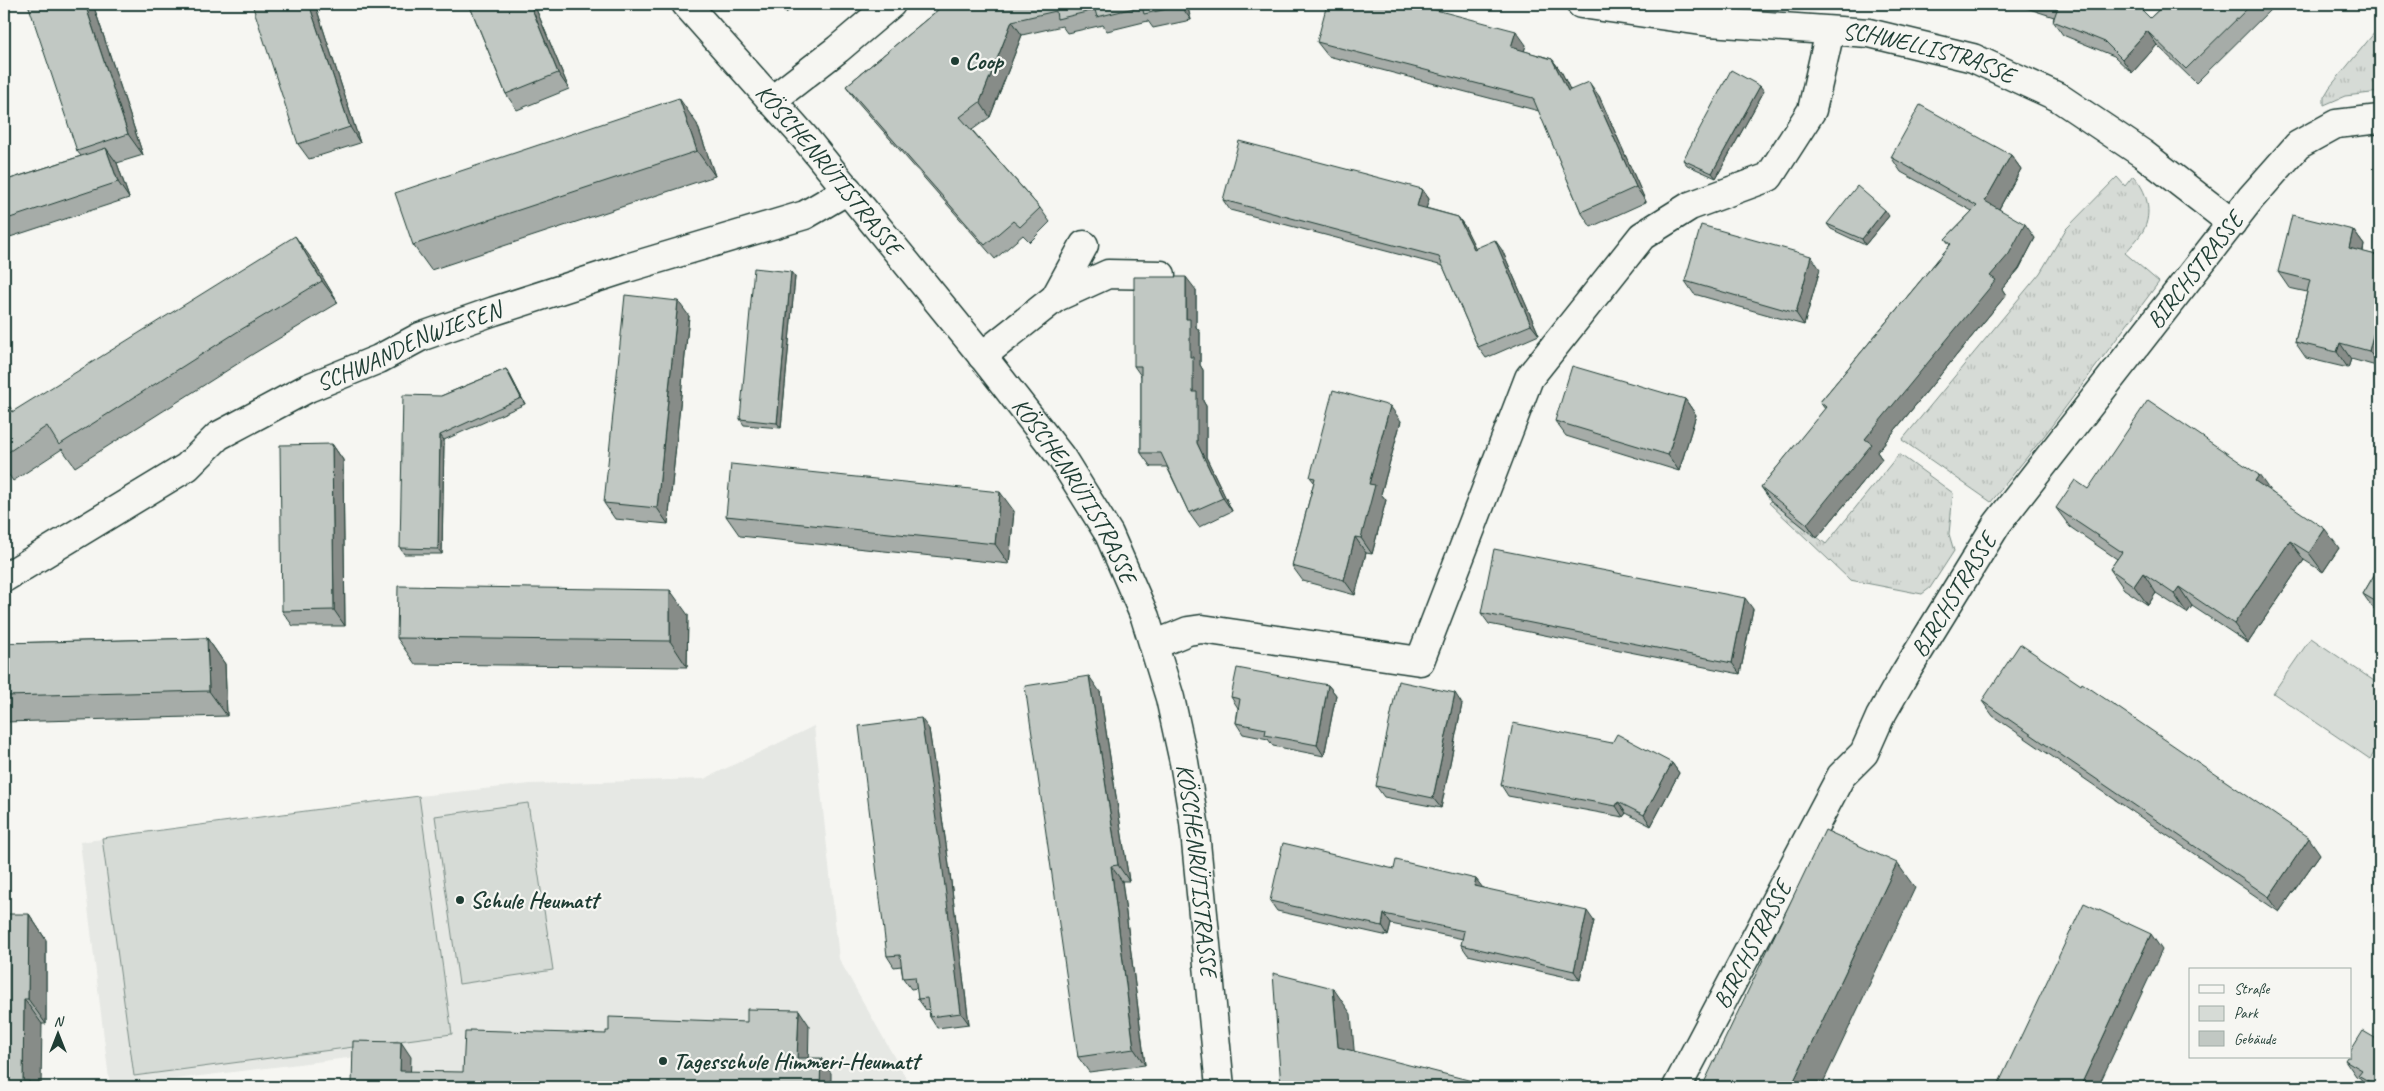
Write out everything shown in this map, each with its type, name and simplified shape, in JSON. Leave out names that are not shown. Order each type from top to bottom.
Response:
[{"type":"street","name":"KÖSCHENRÜTISTRASSE","points":[[686,4],[848,190],[982,356],[1061,457],[1109,534],[1145,617],[1170,698],[1184,762],[1194,822],[1220,1087]]},
{"type":"street","points":[[770,101],[838,49],[891,4]]},
{"type":"street","name":"SCHWELLISTRASSE","points":[[1581,4],[1709,22],[1868,33],[1973,58],[2058,97],[2143,154],[2232,223]]},
{"type":"street","points":[[1154,645],[1188,631],[1202,629],[1420,661],[1529,378],[1642,236],[1690,206],[1770,178],[1812,110],[1830,31]]},
{"type":"street","name":"BIRCHSTRASSE","points":[[1677,1087],[1841,776],[1864,753],[1880,717],[1899,683],[1997,524],[2232,223],[2298,145],[2336,124],[2380,119]]},
{"type":"street","name":"SCHWANDENWIESEN","points":[[4,578],[187,467],[218,436],[308,388],[379,359],[430,334],[627,268],[805,215],[848,190]]},
{"type":"street","points":[[1055,298],[1084,245]]},
{"type":"street","points":[[982,356],[1055,298],[1108,274],[1161,275]]},
{"type":"shaded area","name":"Schule Heumatt","points":[[814,726],[839,959],[911,1087],[440,1087],[364,1056],[110,1087],[80,842],[419,796],[530,784],[704,779]]},
{"type":"green space","points":[[2380,26],[2380,92],[2345,96],[2324,105],[2324,97],[2330,87]]},
{"type":"green space","points":[[2133,176],[2145,195],[2148,217],[2143,231],[2125,253],[2159,282],[2044,436],[1991,502],[1902,440],[2040,273],[2066,229],[2117,177],[2125,186]]},
{"type":"green space","points":[[1899,454],[1953,493],[1949,534],[1954,551],[1930,588],[1922,594],[1850,580],[1769,503],[1771,501],[1826,544]]},
{"type":"green space","points":[[2311,638],[2380,685],[2380,744],[2370,759],[2273,693]]},
{"type":"green space","points":[[419,796],[452,1034],[134,1076],[102,838]]},
{"type":"green space","points":[[528,803],[553,970],[459,984],[435,816]]},
{"type":"building","points":[[28,4],[85,4],[128,134],[77,151]]},
{"type":"building","points":[[252,4],[309,4],[350,127],[298,144]]},
{"type":"building","points":[[469,4],[530,4],[558,73],[506,94]]},
{"type":"building","points":[[945,4],[1181,4],[1181,6],[1144,14],[1142,6],[1097,17],[1095,10],[1057,19],[1056,11],[1012,21],[980,102],[960,117],[1040,208],[1020,227],[1013,221],[985,245],[846,86]]},
{"type":"building","points":[[1327,4],[1413,4],[1516,31],[1511,47],[1552,59],[1568,91],[1589,82],[1636,187],[1581,212],[1533,98],[1317,42]]},
{"type":"building","points":[[2047,4],[2136,4],[2150,18],[2165,4],[2252,4],[2186,69],[2147,31],[2122,59],[2105,42],[2053,21],[2058,7]]},
{"type":"building","points":[[1731,70],[1760,86],[1712,173],[1683,160]]},
{"type":"building","points":[[679,98],[697,151],[413,245],[395,193]]},
{"type":"building","points":[[1920,105],[2011,155],[1985,201],[2025,224],[2009,254],[1990,276],[1996,280],[1865,439],[1872,444],[1807,524],[1761,487],[1826,407],[1820,402],[1951,244],[1945,239],[1977,206],[1891,157]]},
{"type":"building","points":[[1239,141],[1422,189],[1417,206],[1458,217],[1474,249],[1495,240],[1531,325],[1478,347],[1439,257],[1223,200]]},
{"type":"building","points":[[106,148],[118,182],[4,220],[4,181]]},
{"type":"building","points":[[1857,186],[1885,210],[1862,239],[1827,224]]},
{"type":"building","points":[[2292,215],[2353,230],[2349,248],[2380,256],[2380,315],[2378,315],[2369,351],[2340,343],[2337,352],[2295,342],[2310,280],[2278,272]]},
{"type":"building","points":[[1701,225],[1811,256],[1796,313],[1685,281]]},
{"type":"building","points":[[295,236],[322,281],[237,332],[59,445],[47,426],[4,455],[4,399],[12,412]]},
{"type":"building","points":[[754,268],[791,272],[777,423],[740,419]]},
{"type":"building","points":[[1134,277],[1186,277],[1186,319],[1190,319],[1190,357],[1193,357],[1193,392],[1197,392],[1197,443],[1223,498],[1189,513],[1161,453],[1141,453],[1141,366],[1134,366]]},
{"type":"building","points":[[625,295],[678,301],[657,508],[604,503]]},
{"type":"building","points":[[1572,366],[1685,399],[1668,455],[1555,421]]},
{"type":"building","points":[[506,369],[521,398],[440,435],[438,549],[400,548],[403,395],[441,396]]},
{"type":"building","points":[[1333,390],[1390,406],[1369,484],[1375,485],[1361,538],[1355,537],[1344,580],[1292,566],[1315,478],[1310,477]]},
{"type":"building","points":[[2148,400],[2259,475],[2255,481],[2325,529],[2309,553],[2290,541],[2234,624],[2179,587],[2174,594],[2143,573],[2134,586],[2110,569],[2122,552],[2056,508],[2075,480],[2088,489]]},
{"type":"building","points":[[332,444],[334,610],[282,611],[280,445]]},
{"type":"building","points":[[731,464],[1000,492],[995,544],[726,516]]},
{"type":"building","points":[[1494,549],[1745,598],[1732,663],[1481,613]]},
{"type":"building","points":[[2380,565],[2380,604],[2363,594]]},
{"type":"building","points":[[398,586],[670,590],[670,641],[397,638]]},
{"type":"building","points":[[207,638],[209,691],[4,696],[4,643]]},
{"type":"building","points":[[2020,644],[2081,685],[2082,683],[2309,838],[2269,897],[1982,701]]},
{"type":"building","points":[[1237,668],[1328,685],[1317,745],[1265,735],[1266,729],[1236,723],[1240,699],[1231,697]]},
{"type":"building","points":[[1089,676],[1118,865],[1111,866],[1134,1049],[1078,1057],[1025,686]]},
{"type":"building","points":[[1398,681],[1455,693],[1433,798],[1376,786]]},
{"type":"building","points":[[921,718],[961,1013],[930,1017],[927,998],[918,999],[915,977],[903,978],[900,955],[887,956],[859,726]]},
{"type":"building","points":[[1513,723],[1612,743],[1617,734],[1672,763],[1644,815],[1618,802],[1616,806],[1501,785]]},
{"type":"building","points":[[1825,830],[1897,863],[1791,1087],[1702,1087]]},
{"type":"building","points":[[1283,843],[1394,869],[1396,860],[1476,879],[1474,886],[1587,911],[1574,971],[1461,945],[1464,931],[1384,914],[1382,926],[1270,901]]},
{"type":"building","points":[[2380,891],[2380,909],[2375,905]]},
{"type":"building","points":[[2084,903],[2151,934],[2080,1087],[1997,1087]]},
{"type":"building","points":[[4,914],[29,914],[28,999],[24,999],[23,1081],[29,1081],[29,1087],[4,1087]]},
{"type":"building","points":[[1273,973],[1333,988],[1338,1047],[1488,1085],[1487,1087],[1281,1087]]},
{"type":"building","points":[[747,1009],[799,1010],[797,1058],[821,1058],[820,1087],[352,1087],[353,1041],[401,1042],[400,1071],[463,1072],[465,1032],[470,1032],[470,1030],[606,1034],[606,1031],[609,1031],[609,1017],[747,1022]]},
{"type":"building","points":[[2363,1031],[2380,1041],[2380,1087],[2374,1087],[2375,1085],[2358,1075],[2362,1070],[2345,1060],[2346,1058],[2352,1058],[2352,1049]]},
{"type":"place","name":"Coop","points":[[955,61]]},
{"type":"place","name":"Schule Heumatt","points":[[460,900]]},
{"type":"place","name":"Tagesschule Himmeri-Heumatt","points":[[663,1061]]}]
